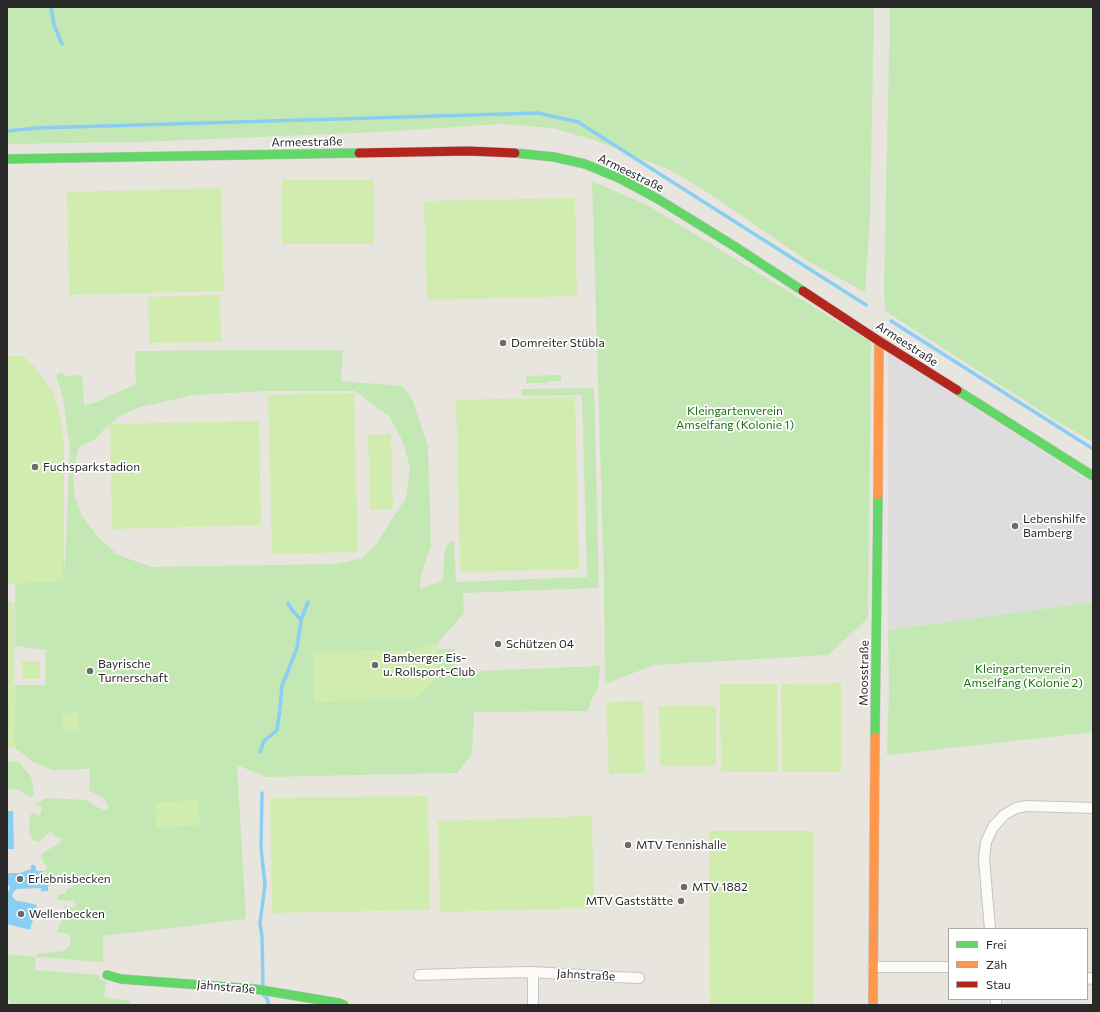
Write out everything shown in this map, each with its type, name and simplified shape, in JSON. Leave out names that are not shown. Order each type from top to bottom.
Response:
[{"type":"street","name":"Armeestraße","points":[[7,159],[468,151],[524,153],[554,157],[585,164],[621,179],[658,199],[1093,476]]},
{"type":"street","name":"Moosstraße","points":[[872,1005],[879,341]]},
{"type":"street","points":[[990,928],[984,859],[986,842],[993,828],[1004,816],[1016,808],[1026,806],[1093,808]]},
{"type":"street","points":[[873,967],[948,967]]},
{"type":"street","points":[[533,1005],[534,972]]},
{"type":"street","name":"Jahnstraße","points":[[420,975],[534,972],[639,978]]},
{"type":"street","name":"Jahnstraße","points":[[107,975],[121,979],[250,989],[339,1002],[344,1005]]},
{"type":"shaded area","points":[[888,352],[1093,484],[1093,602],[888,630]]},
{"type":"green space","points":[[7,7],[874,7],[870,218],[865,292],[809,262],[710,194],[670,170],[594,140],[552,128],[501,124],[378,132],[141,142],[7,144]]},
{"type":"green space","points":[[890,7],[1093,7],[1093,442],[1055,420],[885,311],[884,290]]},
{"type":"green space","points":[[282,180],[374,180],[374,244],[282,244]]},
{"type":"green space","name":"Kleingartenverein Amselfang (Kolonie 1)","points":[[592,181],[647,205],[871,342],[868,618],[828,655],[654,665],[605,684],[604,578]]},
{"type":"green space","points":[[221,188],[224,291],[69,295],[67,192]]},
{"type":"green space","points":[[575,198],[577,296],[427,300],[424,201]]},
{"type":"green space","points":[[220,295],[221,342],[149,343],[148,297]]},
{"type":"green space","points":[[343,350],[341,381],[402,386],[412,399],[428,446],[431,545],[421,576],[420,589],[443,580],[444,556],[447,544],[454,540],[456,582],[587,577],[582,395],[522,396],[521,389],[594,388],[599,588],[463,593],[464,613],[438,643],[410,651],[314,652],[314,702],[437,678],[437,649],[455,649],[455,672],[600,666],[598,688],[592,698],[588,711],[474,712],[472,754],[457,773],[266,777],[237,765],[246,919],[103,936],[103,962],[36,957],[38,954],[64,951],[69,946],[71,942],[68,934],[61,932],[57,933],[64,914],[65,905],[71,908],[76,906],[76,903],[73,900],[66,901],[57,899],[59,894],[65,894],[67,889],[73,887],[74,885],[72,883],[67,885],[48,886],[45,871],[47,867],[42,860],[41,854],[60,843],[61,839],[54,836],[51,831],[39,842],[34,841],[31,837],[29,831],[30,815],[35,812],[37,816],[40,815],[42,808],[41,806],[35,804],[45,798],[87,800],[99,808],[105,810],[108,808],[108,804],[104,799],[89,790],[90,769],[53,770],[33,762],[15,748],[15,685],[45,685],[46,650],[15,646],[15,584],[7,584],[41,375],[53,392],[61,421],[64,449],[64,573],[70,440],[68,438],[64,402],[56,375],[62,372],[65,376],[82,375],[84,405],[94,403],[136,384],[135,351]],"holes":[[[265,391],[355,391],[389,416],[403,442],[410,468],[406,498],[376,544],[362,558],[337,564],[152,567],[118,555],[97,536],[81,514],[74,493],[73,471],[79,447],[96,439],[105,428],[117,418],[137,408],[193,395]]]},
{"type":"green space","name":"Fuchsparkstadion","points":[[7,356],[23,356],[33,365],[53,392],[61,421],[64,449],[63,581],[7,584]]},
{"type":"green space","points":[[561,375],[561,381],[526,383],[526,376]]},
{"type":"green space","points":[[354,393],[358,552],[272,554],[268,395]]},
{"type":"green space","points":[[575,397],[579,569],[460,572],[456,400]]},
{"type":"green space","points":[[259,421],[261,525],[112,529],[110,424]]},
{"type":"green space","points":[[391,434],[393,509],[370,510],[368,435]]},
{"type":"green space","points":[[7,602],[14,602],[15,747],[7,748]]},
{"type":"green space","name":"Kleingartenverein Amselfang (Kolonie 2)","points":[[1093,602],[1093,732],[887,755],[889,693],[888,630]]},
{"type":"green space","name":"Bamberger Eis- u. Rollsport-Club","points":[[438,643],[437,678],[416,699],[314,702],[313,652],[410,651]]},
{"type":"green space","points":[[22,661],[40,661],[40,679],[22,679]]},
{"type":"green space","points":[[841,683],[841,772],[782,772],[781,684]]},
{"type":"green space","points":[[720,684],[777,684],[778,772],[721,772]]},
{"type":"green space","points":[[643,701],[645,773],[609,774],[606,702]]},
{"type":"green space","points":[[659,706],[716,706],[716,766],[660,766]]},
{"type":"green space","points":[[62,713],[79,713],[79,731],[62,731]]},
{"type":"green space","points":[[7,761],[19,762],[31,777],[34,795],[30,797],[19,790],[7,788]]},
{"type":"green space","points":[[428,796],[430,910],[272,913],[270,798]]},
{"type":"green space","points":[[198,800],[200,825],[156,828],[155,803]]},
{"type":"green space","points":[[592,816],[594,908],[440,912],[438,821]]},
{"type":"green space","points":[[709,831],[813,831],[814,1005],[710,1005]]},
{"type":"green space","points":[[7,954],[36,957],[35,970],[99,975],[100,979],[106,982],[104,997],[130,1001],[132,1005],[12,1005],[7,995]]},
{"type":"water","points":[[7,811],[13,811],[14,849],[7,849]]},
{"type":"water","points":[[33,864],[36,867],[36,870],[43,871],[44,875],[42,878],[35,876],[33,880],[36,883],[48,882],[48,891],[41,891],[41,888],[17,889],[14,891],[12,896],[17,901],[37,905],[30,930],[7,924],[7,893],[10,887],[7,883],[7,873],[20,873],[31,869]]},
{"type":"waterway","points":[[51,7],[54,25],[62,44]]},
{"type":"waterway","points":[[7,131],[37,128],[538,113],[578,122],[866,305]]},
{"type":"waterway","points":[[891,321],[1093,449]]},
{"type":"waterway","points":[[260,752],[264,741],[277,730],[282,686],[297,648],[301,620],[308,602]]},
{"type":"waterway","points":[[288,603],[301,620]]},
{"type":"waterway","points":[[262,793],[261,848],[265,885],[260,923],[262,937],[263,986]]},
{"type":"waterway","points":[[264,996],[267,998],[269,1005]]},
{"type":"traffic: fast","points":[[7,159],[359,153]]},
{"type":"traffic: fast","points":[[515,153],[554,157],[585,164],[621,179],[658,199],[803,291]]},
{"type":"traffic: fast","points":[[957,390],[1093,476]]},
{"type":"traffic: fast","points":[[875,737],[878,495]]},
{"type":"traffic: fast","points":[[107,975],[121,979],[255,989],[344,1005]]},
{"type":"traffic: slow","points":[[878,495],[879,341]]},
{"type":"traffic: slow","points":[[873,1005],[875,737]]},
{"type":"traffic: jam","points":[[359,153],[468,151],[515,153]]},
{"type":"traffic: jam","points":[[803,291],[957,390]]},
{"type":"place","name":"Domreiter Stübla","points":[[503,343]]},
{"type":"place","name":"Fuchsparkstadion","points":[[35,467]]},
{"type":"place","name":"Lebenshilfe Bamberg","points":[[1015,526]]},
{"type":"place","name":"Schützen 04","points":[[498,644]]},
{"type":"place","name":"Bamberger Eis- u. Rollsport-Club","points":[[375,665]]},
{"type":"place","name":"Bayrische Turnerschaft","points":[[90,671]]},
{"type":"place","name":"MTV Tennishalle","points":[[628,845]]},
{"type":"place","name":"Erlebnisbecken","points":[[20,879]]},
{"type":"place","name":"MTV 1882","points":[[684,887]]},
{"type":"place","name":"MTV Gaststätte","points":[[681,901]]},
{"type":"place","name":"Wellenbecken","points":[[21,914]]}]
